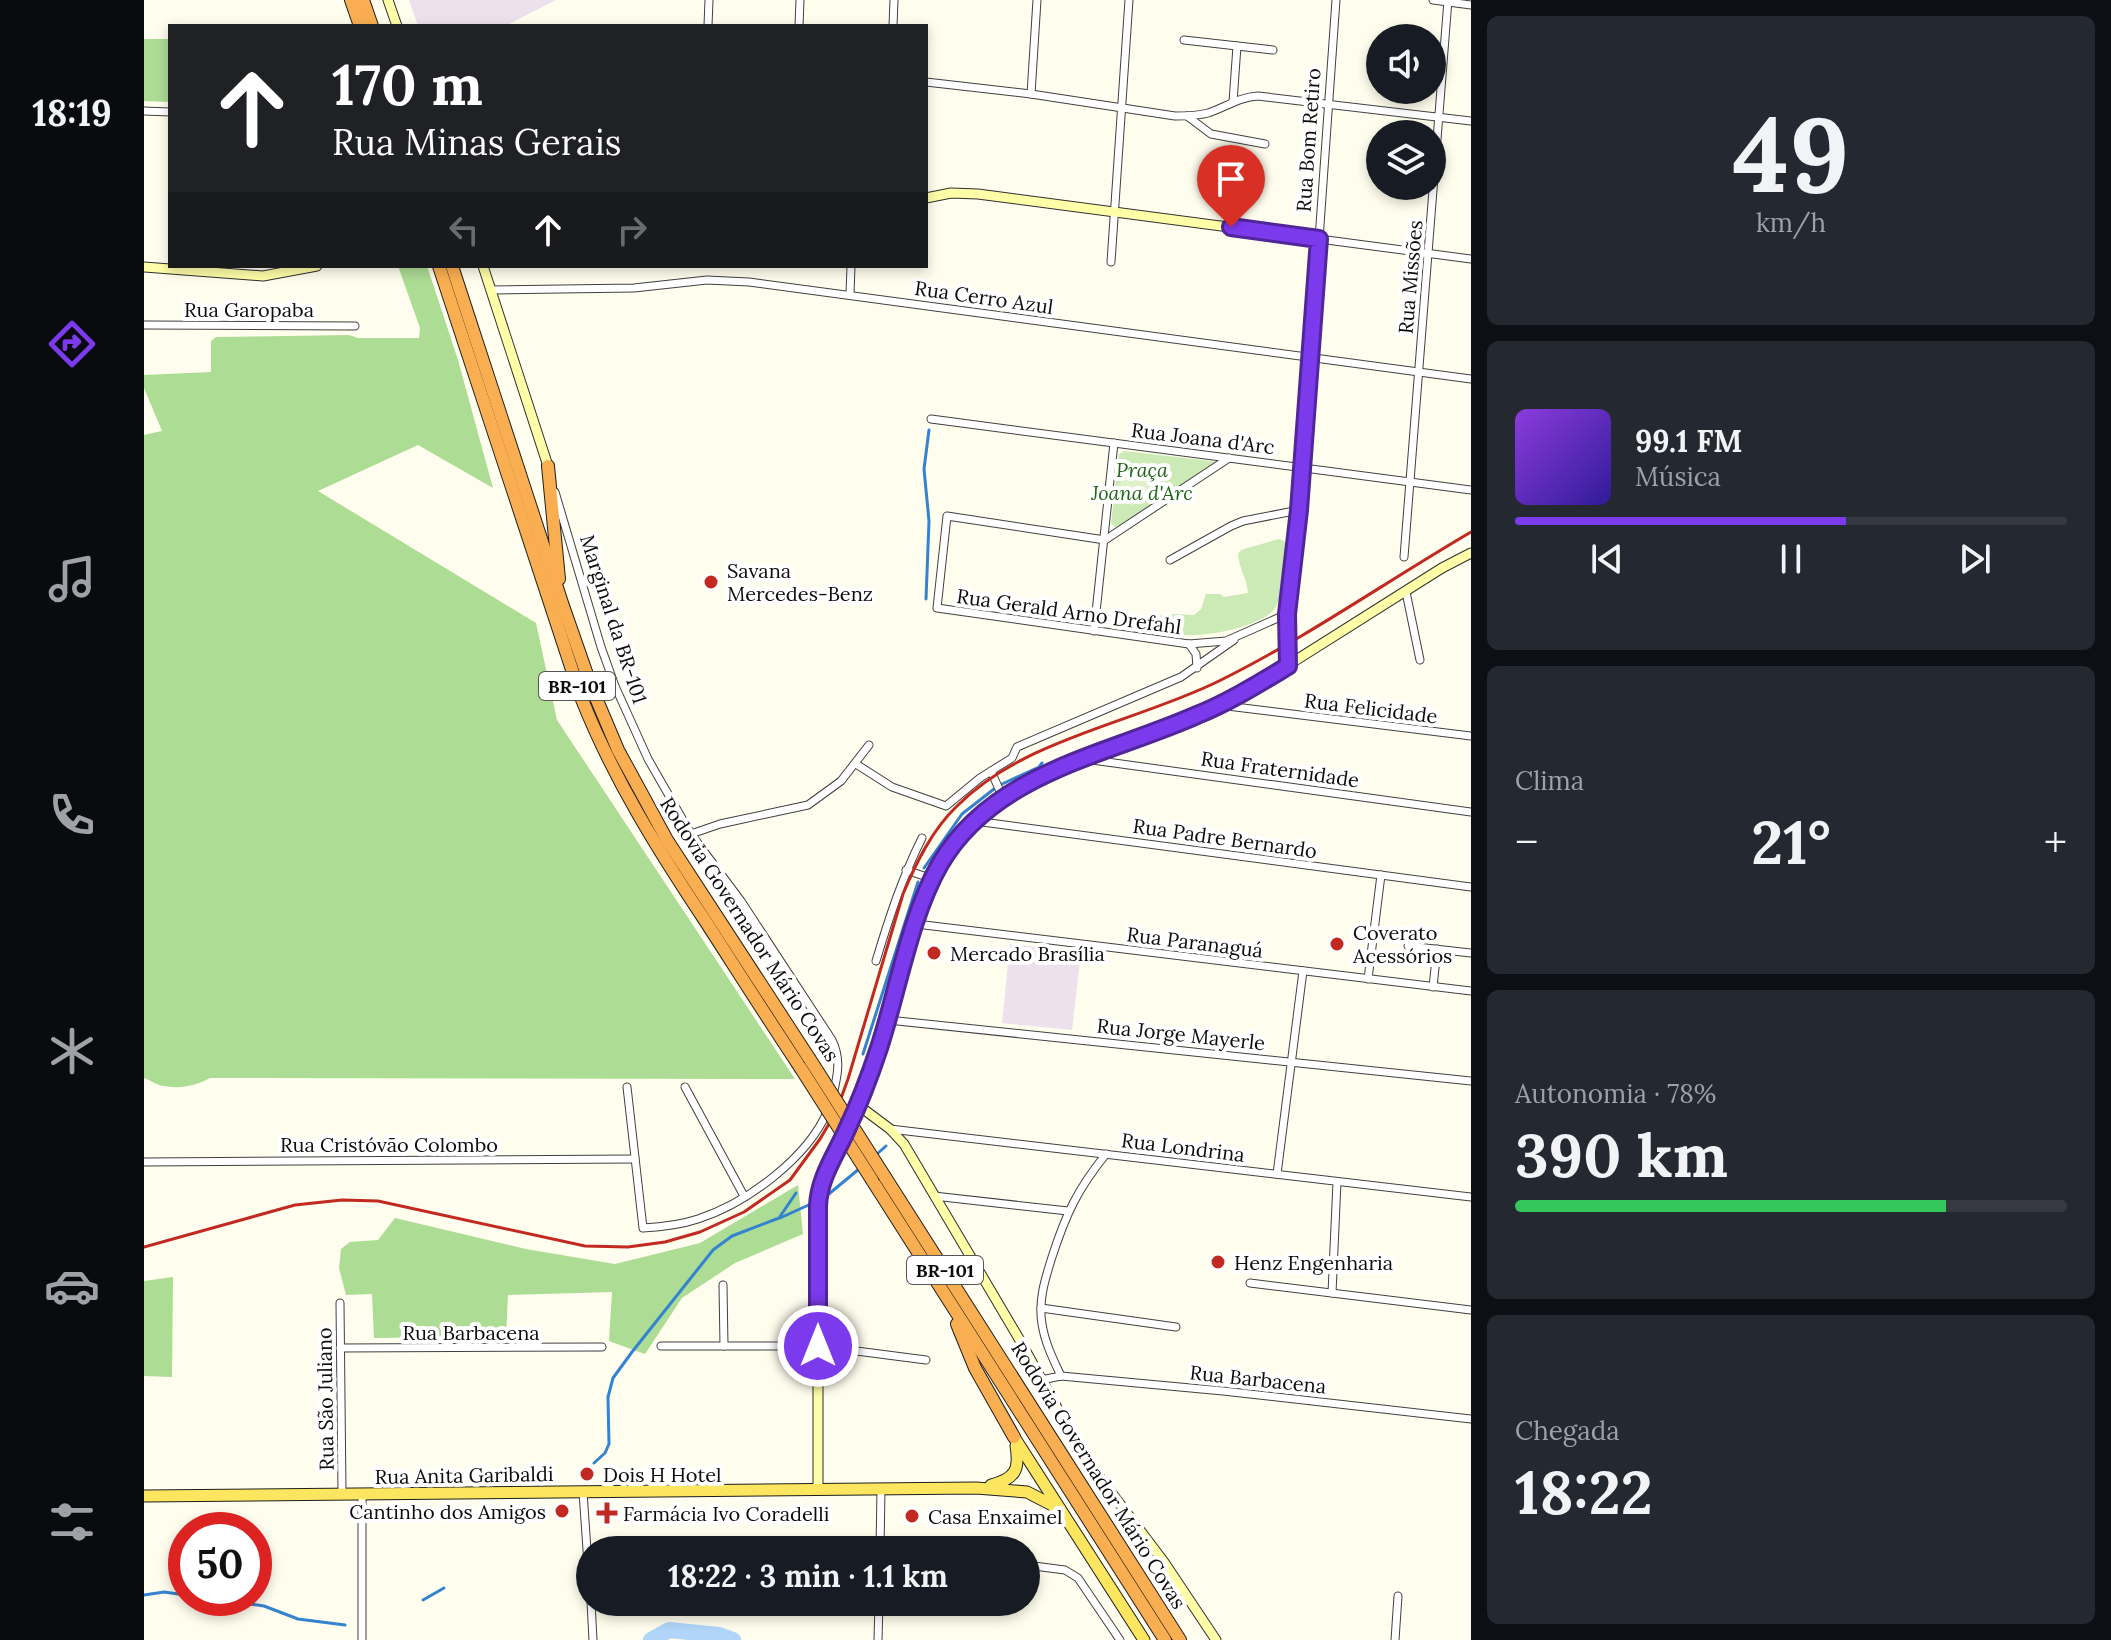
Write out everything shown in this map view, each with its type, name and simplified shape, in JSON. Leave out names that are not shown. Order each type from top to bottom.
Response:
[{"type":"highway","points":[[351,0],[359,24]]},
{"type":"highway","points":[[363,0],[371,24]]},
{"type":"highway","name":"Rodovia Governador Mário Covas","points":[[440,268],[588,715],[637,815],[804,1062]]},
{"type":"highway","name":"Rodovia Governador Mário Covas","points":[[453,268],[562,603],[603,717],[643,799],[878,1178],[1180,1640]]},
{"type":"highway","points":[[548,466],[562,603]]},
{"type":"highway","name":"Rodovia Governador Mário Covas","points":[[878,1178],[945,1295],[1165,1640]]},
{"type":"highway","points":[[945,1295],[975,1368],[1014,1437]]},
{"type":"main road","points":[[388,0],[396,24]]},
{"type":"main road","points":[[928,198],[951,193],[978,194],[1319,239]]},
{"type":"main road","name":"Rua Bom Retiro","points":[[1288,666],[1287,614],[1299,510],[1319,239]]},
{"type":"main road","points":[[144,267],[251,276],[307,268]]},
{"type":"main road","name":"Marginal da BR-101","points":[[484,268],[548,466]]},
{"type":"main road","points":[[818,1490],[818,1195],[824,1175],[858,1105],[933,879],[951,848],[975,821],[1003,798],[1044,775],[1219,705],[1471,553]]},
{"type":"main road","points":[[858,1105],[904,1144],[1067,1426],[1216,1640]]},
{"type":"main road","points":[[1014,1437],[1144,1640]]},
{"type":"main road","name":"Rua Anita Garibaldi","points":[[976,1488],[1005,1482],[1013,1475],[1018,1458],[1014,1437]]},
{"type":"main road","name":"Rua Anita Garibaldi","points":[[144,1496],[976,1488],[1027,1492],[1060,1509]]},
{"type":"street","points":[[708,24],[709,0]]},
{"type":"street","points":[[799,24],[800,0]]},
{"type":"street","points":[[893,24],[894,0]]},
{"type":"street","points":[[1031,94],[1037,0]]},
{"type":"street","points":[[1111,262],[1129,0]]},
{"type":"street","name":"Rua Bom Retiro","points":[[1319,239],[1336,0]]},
{"type":"street","points":[[1433,0],[1471,5]]},
{"type":"street","name":"Rua Missões","points":[[1404,557],[1448,1]]},
{"type":"street","points":[[1184,40],[1273,50]]},
{"type":"street","points":[[1233,102],[1237,46]]},
{"type":"street","points":[[928,82],[1187,116],[1211,112],[1258,96],[1471,121]]},
{"type":"street","points":[[144,111],[168,112]]},
{"type":"street","points":[[1187,116],[1211,134],[1265,144]]},
{"type":"street","points":[[1319,239],[1471,259]]},
{"type":"street","points":[[229,273],[238,268]]},
{"type":"street","points":[[850,294],[851,268]]},
{"type":"street","name":"Rua Cerro Azul","points":[[491,290],[634,288],[715,280],[773,284],[1471,379]]},
{"type":"street","name":"Rua Garopaba","points":[[144,325],[355,326]]},
{"type":"street","name":"Rua Joana d'Arc","points":[[931,419],[1471,490]]},
{"type":"street","points":[[1094,631],[1114,443]]},
{"type":"street","points":[[1104,540],[1229,458]]},
{"type":"street","name":"Marginal da BR-101","points":[[548,466],[615,686],[648,759],[691,834],[741,901],[832,1040],[838,1057],[837,1079],[822,1123],[806,1147],[744,1196]]},
{"type":"street","points":[[1170,560],[1243,521],[1299,510]]},
{"type":"street","name":"Rua Gerald Arno Drefahl","points":[[1104,540],[947,516],[937,608],[1189,644],[1217,642],[1239,636],[1287,614]]},
{"type":"street","points":[[1406,592],[1420,660]]},
{"type":"street","points":[[856,764],[892,787],[946,806],[1012,758],[1017,747],[1181,677],[1239,636]]},
{"type":"street","points":[[1189,644],[1196,654],[1197,668]]},
{"type":"street","name":"Rua Felicidade","points":[[1219,705],[1471,736]]},
{"type":"street","points":[[691,834],[720,824],[808,805],[833,788],[869,745]]},
{"type":"street","name":"Rua Fraternidade","points":[[1084,759],[1471,812]]},
{"type":"street","points":[[991,771],[1003,798]]},
{"type":"street","name":"Rua Padre Bernardo","points":[[975,821],[1471,887]]},
{"type":"street","points":[[876,961],[906,870],[922,838]]},
{"type":"street","points":[[906,870],[933,879]]},
{"type":"street","points":[[1368,979],[1381,875]]},
{"type":"street","name":"Rua Paranaguá","points":[[916,924],[1471,991]]},
{"type":"street","points":[[1408,946],[1471,953]]},
{"type":"street","points":[[1433,987],[1437,949]]},
{"type":"street","points":[[1277,1174],[1303,971]]},
{"type":"street","name":"Rua Jorge Mayerle","points":[[888,1020],[1471,1081]]},
{"type":"street","points":[[627,1087],[643,1228],[660,1228],[697,1219],[744,1196],[685,1087]]},
{"type":"street","name":"Rua Londrina","points":[[890,1129],[1471,1197]]},
{"type":"street","points":[[1061,1376],[1044,1336],[1041,1308],[1044,1283],[1068,1211],[1106,1154]]},
{"type":"street","name":"Rua Cristóvão Colombo","points":[[144,1162],[635,1159]]},
{"type":"street","points":[[1332,1293],[1337,1182]]},
{"type":"street","points":[[934,1196],[1068,1211]]},
{"type":"street","points":[[1250,1283],[1471,1310]]},
{"type":"street","points":[[723,1285],[724,1346]]},
{"type":"street","name":"Rua São Juliano","points":[[340,1303],[342,1494]]},
{"type":"street","points":[[1041,1308],[1176,1327]]},
{"type":"street","points":[[661,1346],[818,1346],[926,1360]]},
{"type":"street","name":"Rua Barbacena","points":[[340,1348],[602,1347]]},
{"type":"street","name":"Rua Barbacena","points":[[1041,1380],[1061,1376],[1212,1389],[1471,1419]]},
{"type":"street","points":[[880,1536],[881,1489]]},
{"type":"street","points":[[583,1492],[586,1536]]},
{"type":"street","points":[[362,1494],[362,1640]]},
{"type":"street","points":[[1040,1567],[1065,1570],[1078,1578],[1120,1640]]},
{"type":"street","points":[[1395,1640],[1398,1596]]},
{"type":"street","points":[[592,1616],[593,1640]]},
{"type":"street","points":[[878,1640],[879,1616]]},
{"type":"shaded area","points":[[409,0],[556,0],[509,24],[417,24]]},
{"type":"shaded area","points":[[1010,944],[1081,952],[1072,1030],[1002,1023]]},
{"type":"green space","points":[[144,39],[168,39],[168,102],[144,101]]},
{"type":"green space","points":[[399,268],[428,268],[458,360],[493,488],[418,445],[318,491],[536,623],[557,720],[795,1079],[210,1078],[193,1085],[176,1087],[160,1085],[144,1078],[144,435],[162,431],[144,388],[144,375],[211,372],[211,341],[216,337],[349,335],[358,338],[419,338],[420,328]]},
{"type":"green space","name":"Praça Joana d'Arc","points":[[1125,451],[1219,462],[1117,528],[1111,524],[1119,454]]},
{"type":"green space","points":[[1150,461],[1165,482],[1132,506],[1116,486]]},
{"type":"green space","points":[[1279,539],[1287,545],[1282,586],[1279,601],[1268,615],[1250,624],[1211,634],[1144,633],[1146,625],[1156,616],[1194,615],[1201,609],[1206,594],[1224,597],[1248,593],[1238,554],[1241,550]]},
{"type":"green space","points":[[798,1185],[803,1234],[735,1263],[682,1298],[645,1354],[609,1341],[612,1292],[508,1295],[506,1336],[374,1338],[372,1294],[346,1295],[339,1268],[341,1249],[350,1242],[378,1240],[395,1218],[526,1249],[615,1264],[700,1243]]},
{"type":"green space","points":[[173,1277],[172,1377],[144,1376],[144,1281]]},
{"type":"waterway","points":[[926,599],[929,521],[924,469],[929,430]]},
{"type":"waterway","points":[[1000,785],[1042,763]]},
{"type":"waterway","points":[[924,868],[962,814],[994,789]]},
{"type":"waterway","points":[[863,1054],[918,882]]},
{"type":"waterway","points":[[877,1154],[886,1146]]},
{"type":"waterway","points":[[824,1198],[859,1169]]},
{"type":"waterway","points":[[594,1463],[605,1453],[609,1444],[608,1397],[613,1378],[632,1352],[713,1250],[732,1236],[779,1218],[796,1193]]},
{"type":"waterway","points":[[780,1218],[813,1203]]},
{"type":"waterway","points":[[423,1600],[444,1588]]},
{"type":"waterway","points":[[144,1595],[168,1593]]},
{"type":"waterway","points":[[272,1609],[298,1619],[345,1625]]},
{"type":"waterway","points":[[651,1640],[669,1630],[719,1635],[733,1640]]},
{"type":"railway","points":[[144,1247],[295,1205],[342,1200],[378,1201],[585,1246],[628,1247],[665,1242],[700,1232],[744,1212],[790,1180],[836,1112],[903,894],[926,847],[957,806],[984,783],[1047,748],[1186,696],[1251,664],[1471,532]]},
{"type":"place","name":"Savana Mercedes-Benz","points":[[711,582]]},
{"type":"place","name":"Coverato Acessórios","points":[[1337,944]]},
{"type":"place","name":"Mercado Brasília","points":[[934,953]]},
{"type":"place","name":"Henz Engenharia","points":[[1218,1262]]},
{"type":"place","name":"Dois H Hotel","points":[[587,1474]]},
{"type":"place","name":"Cantinho dos Amigos","points":[[562,1511]]},
{"type":"place","name":"Farmácia Ivo Coradelli","points":[[607,1513]]},
{"type":"place","name":"Casa Enxaimel","points":[[912,1516]]},
{"type":"route","points":[[818,1346],[820,1186],[848,1129],[871,1070],[921,908],[951,848],[989,808],[1030,782],[1197,715],[1288,666],[1287,614],[1299,510],[1319,239],[1231,227]]}]
